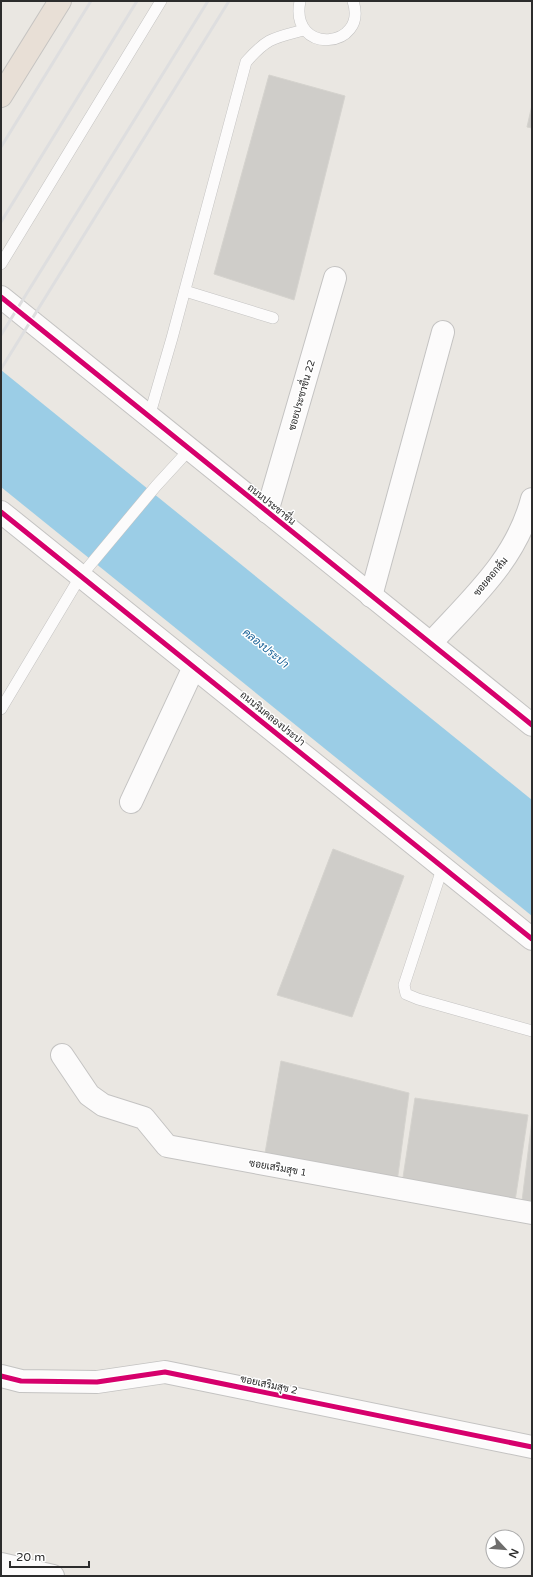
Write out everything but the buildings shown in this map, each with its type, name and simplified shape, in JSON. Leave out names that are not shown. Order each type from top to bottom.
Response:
[{"type":"highway","points":[[1,96],[60,1]]},
{"type":"street","name":"ซอยประชาชื่น 22","points":[[267,512],[335,278]]},
{"type":"street","name":"ถนนประชาชื่น","points":[[1,297],[532,725]]},
{"type":"street","points":[[371,596],[443,332]]},
{"type":"street","name":"ซอยดอกส้ม","points":[[431,643],[496,572],[527,520],[532,499]]},
{"type":"street","name":"ถนนริมคลองประปา","points":[[1,512],[85,570],[194,667],[532,939]]},
{"type":"street","points":[[131,802],[194,667]]},
{"type":"street","name":"ซอยเสริมสุข 1","points":[[62,1055],[88,1095],[103,1105],[144,1118],[167,1146],[532,1213]]},
{"type":"street","name":"ซอยเสริมสุข 2","points":[[1,1376],[21,1381],[97,1382],[166,1372],[532,1447]]},
{"type":"street","points":[[1,1564],[53,1576]]},
{"type":"lane","points":[[1,264],[161,1]]},
{"type":"lane","points":[[300,1],[298,16],[304,30],[312,37],[322,40],[333,40],[343,36],[350,28],[355,18],[353,1]]},
{"type":"lane","points":[[149,417],[185,291],[246,62],[260,46],[271,39],[304,30]]},
{"type":"lane","points":[[185,291],[273,318]]},
{"type":"lane","points":[[1,709],[85,570],[156,486],[189,450]]},
{"type":"lane","points":[[443,866],[404,986],[406,994],[532,1031]]},
{"type":"water","name":"คลองประปา","points":[[1,370],[532,800],[532,916],[1,487]]},
{"type":"railway","points":[[1,147],[91,1]]},
{"type":"railway","points":[[1,222],[137,1]]},
{"type":"railway","points":[[1,335],[208,1]]},
{"type":"railway","points":[[1,369],[229,1]]},
{"type":"cycle path","points":[[1,297],[532,725]]},
{"type":"cycle path","points":[[1,512],[532,939]]},
{"type":"cycle path","points":[[1,1376],[21,1381],[97,1382],[165,1372],[532,1447]]}]
